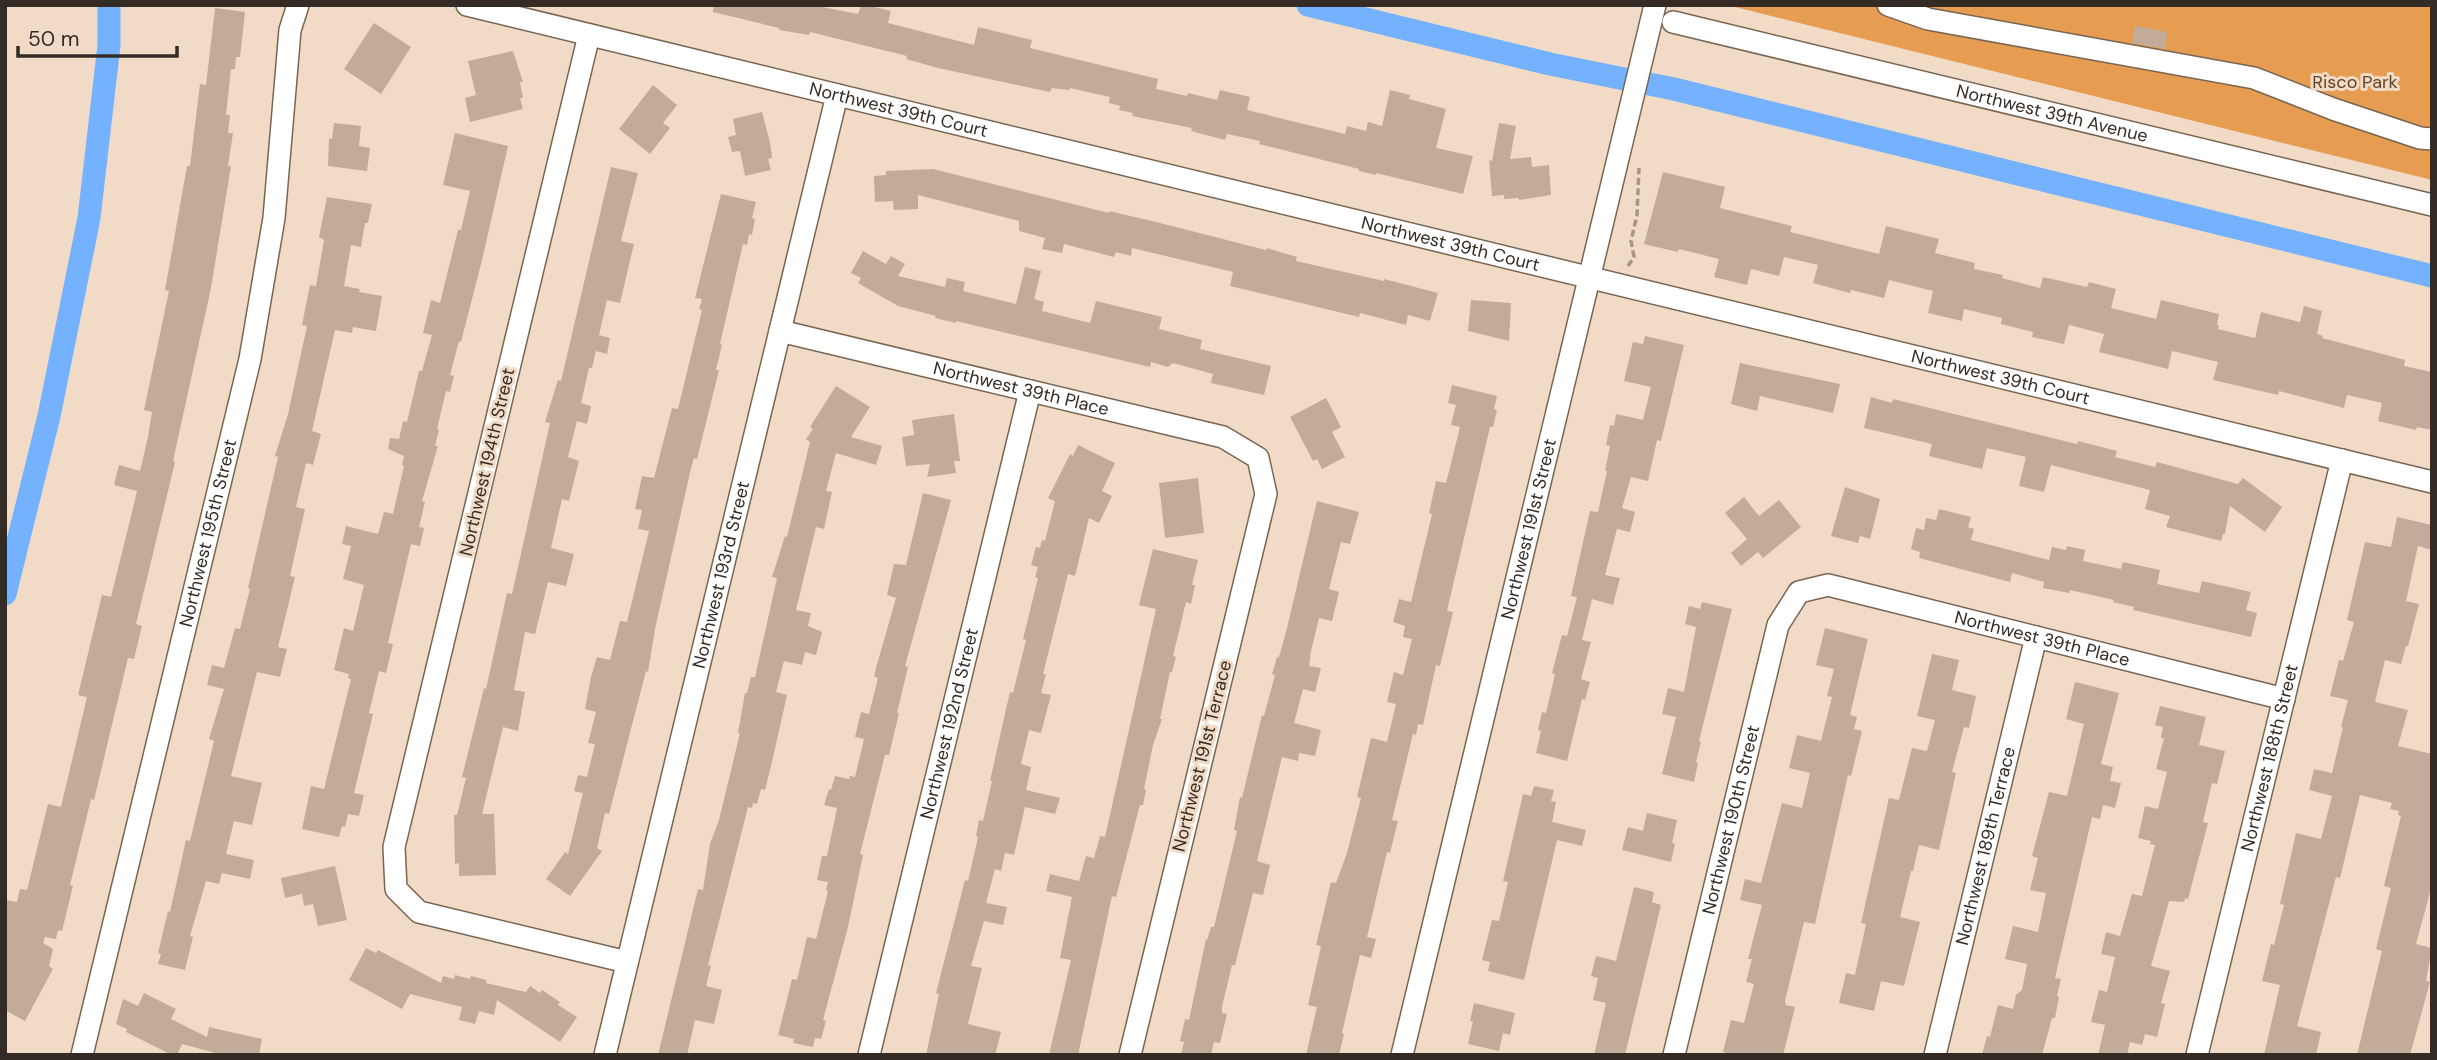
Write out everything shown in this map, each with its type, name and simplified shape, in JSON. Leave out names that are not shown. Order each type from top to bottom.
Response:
[{"type":"street","name":"Northwest 195th Street","points":[[82,1055],[250,359],[274,218],[290,30],[298,5]]},
{"type":"street","name":"Northwest 39th Court","points":[[467,5],[2432,482]]},
{"type":"street","name":"Northwest 191st Street","points":[[1402,1055],[1655,5]]},
{"type":"street","points":[[1888,5],[1928,19],[2254,78],[2333,109],[2420,138],[2432,139]]},
{"type":"street","name":"Northwest 39th Avenue","points":[[1673,22],[2432,205]]},
{"type":"street","name":"Northwest 194th Street","points":[[589,35],[394,847],[396,889],[419,912],[627,962]]},
{"type":"street","name":"Northwest 193rd Street","points":[[605,1055],[837,95]]},
{"type":"street","name":"Northwest 39th Place","points":[[780,331],[1223,437],[1258,457]]},
{"type":"street","name":"Northwest 192nd Street","points":[[869,1055],[1030,391]]},
{"type":"street","name":"Northwest 191st Terrace","points":[[1130,1055],[1266,494],[1258,457]]},
{"type":"street","name":"Northwest 188th Street","points":[[2197,1055],[2342,460]]},
{"type":"street","name":"Northwest 39th Place","points":[[1799,592],[1828,585],[2284,699]]},
{"type":"street","name":"Northwest 190th Street","points":[[1674,1055],[1778,625],[1799,592]]},
{"type":"street","name":"Northwest 189th Terrace","points":[[1935,1055],[2036,637]]},
{"type":"path","points":[[1622,284],[1626,269],[1634,257],[1631,242],[1637,215],[1639,166]]},
{"type":"green space","name":"Risco Park","points":[[1727,5],[2432,5],[2432,180]]},
{"type":"building","points":[[714,5],[812,5],[858,14],[861,5],[867,5],[891,11],[888,23],[974,45],[978,27],[1032,40],[1030,48],[1158,79],[1156,89],[1217,100],[1220,90],[1250,97],[1247,110],[1345,134],[1347,126],[1366,131],[1368,122],[1382,126],[1390,90],[1410,95],[1409,99],[1446,109],[1436,148],[1473,156],[1463,194],[1359,171],[1259,144],[1260,141],[1227,134],[1225,140],[1191,131],[1192,128],[1132,116],[1133,113],[1119,110],[1120,106],[1109,103],[1110,97],[1070,88],[1052,88],[1050,92],[938,68],[906,59],[907,56],[810,32],[809,35],[779,30],[713,12]]},
{"type":"building","points":[[215,8],[245,12],[240,57],[236,57],[235,69],[231,69],[226,115],[230,115],[228,133],[233,133],[228,166],[231,166],[211,288],[173,461],[175,462],[136,624],[142,626],[134,659],[128,658],[94,800],[91,799],[70,885],[73,886],[62,931],[58,930],[56,939],[45,937],[43,943],[53,949],[49,966],[53,969],[25,1021],[5,1010],[5,900],[17,902],[20,889],[27,890],[48,804],[61,807],[87,697],[78,695],[102,595],[111,597],[133,508],[137,491],[114,485],[119,465],[140,471],[148,437],[152,412],[144,410],[169,291],[165,290],[187,166],[190,166],[200,84],[206,85]]},
{"type":"building","points":[[374,23],[411,47],[381,94],[344,69]]},
{"type":"building","points":[[2135,26],[2167,32],[2165,49],[2132,43]]},
{"type":"building","points":[[513,51],[523,82],[520,82],[523,98],[520,98],[523,109],[470,122],[465,98],[476,95],[468,61]]},
{"type":"building","points":[[653,85],[677,105],[663,123],[670,128],[650,154],[619,129]]},
{"type":"building","points":[[762,112],[770,142],[772,158],[768,159],[771,170],[745,176],[740,151],[732,152],[728,137],[736,135],[733,119]]},
{"type":"building","points":[[334,123],[361,126],[359,146],[370,148],[367,171],[328,166],[329,139],[332,139]]},
{"type":"building","points":[[1499,123],[1516,126],[1510,159],[1531,157],[1532,167],[1549,165],[1551,195],[1519,200],[1504,199],[1504,195],[1492,196],[1489,160],[1492,161]]},
{"type":"building","points":[[455,133],[508,146],[482,260],[450,375],[454,376],[450,392],[446,391],[437,429],[439,430],[435,446],[438,446],[422,501],[425,502],[419,527],[424,528],[420,546],[411,544],[388,643],[393,644],[386,673],[379,671],[369,713],[373,714],[354,793],[364,795],[359,816],[348,814],[339,837],[302,829],[311,786],[324,789],[351,679],[348,678],[349,674],[334,670],[344,628],[353,631],[364,585],[343,579],[351,546],[342,544],[346,526],[378,534],[384,512],[393,514],[404,456],[388,449],[390,438],[399,439],[403,421],[407,422],[419,371],[422,371],[432,335],[423,333],[431,300],[440,303],[470,191],[443,185]]},
{"type":"building","points":[[611,167],[638,173],[621,241],[634,244],[620,303],[607,300],[599,335],[610,338],[607,354],[596,351],[592,368],[589,368],[581,403],[591,406],[587,424],[577,421],[568,457],[579,461],[569,501],[562,499],[551,548],[574,554],[566,586],[548,582],[535,634],[525,632],[514,690],[525,692],[518,731],[503,727],[482,814],[494,814],[496,875],[459,876],[459,863],[455,864],[454,815],[457,815],[466,778],[462,777],[484,688],[486,689],[507,593],[512,594],[550,423],[545,422],[558,380],[561,381]]},
{"type":"building","points":[[933,169],[1109,213],[1266,250],[1267,248],[1297,257],[1296,261],[1438,293],[1430,321],[1408,315],[1406,325],[1360,313],[1359,317],[1230,286],[1233,272],[1132,248],[1131,256],[1116,252],[1114,257],[1064,244],[1062,253],[1042,249],[1045,238],[1019,231],[1019,221],[918,195],[918,209],[894,210],[893,201],[875,202],[874,176],[886,175],[886,171]]},
{"type":"building","points":[[1663,172],[1725,187],[1720,208],[1792,226],[1790,232],[1879,254],[1886,226],[1939,239],[1935,253],[1975,263],[1974,269],[2003,275],[2002,278],[2040,288],[2043,277],[2087,287],[2089,282],[2116,289],[2111,308],[2156,319],[2161,300],[2219,314],[2218,329],[2255,338],[2261,312],[2300,322],[2304,306],[2322,311],[2317,334],[2323,336],[2322,338],[2405,360],[2404,366],[2432,372],[2432,430],[2417,427],[2416,430],[2378,421],[2382,403],[2347,395],[2344,408],[2279,391],[2278,395],[2213,380],[2218,362],[2172,351],[2168,369],[2099,352],[2104,334],[2069,325],[2064,344],[2032,337],[2033,332],[2001,324],[2002,318],[1964,309],[1962,321],[1928,313],[1933,291],[1889,280],[1884,298],[1851,290],[1850,293],[1813,283],[1818,265],[1784,257],[1779,276],[1751,269],[1747,285],[1714,277],[1719,259],[1644,244]]},
{"type":"building","points":[[721,194],[756,202],[752,235],[749,234],[747,245],[743,244],[720,344],[722,345],[716,370],[719,370],[697,459],[694,458],[691,468],[648,672],[646,671],[609,814],[605,813],[597,848],[602,851],[570,896],[546,879],[565,852],[568,854],[583,793],[574,791],[578,775],[587,777],[595,744],[588,743],[596,712],[585,709],[591,677],[597,657],[610,660],[620,621],[627,622],[649,531],[638,529],[642,510],[635,509],[642,476],[654,478],[672,408],[678,409],[702,310],[699,309],[702,299],[695,298]]},
{"type":"building","points":[[327,197],[372,204],[361,247],[351,245],[344,286],[382,296],[376,331],[353,327],[352,333],[335,330],[312,431],[321,434],[313,465],[306,463],[296,507],[305,509],[290,576],[295,577],[278,647],[287,649],[280,677],[257,672],[231,776],[262,783],[252,825],[234,821],[226,854],[254,860],[250,879],[222,873],[219,884],[206,881],[190,936],[193,937],[185,970],[158,964],[161,954],[158,953],[186,840],[190,841],[214,741],[209,739],[224,689],[207,685],[212,665],[224,668],[235,628],[240,629],[250,589],[248,588],[278,457],[275,456],[288,414],[307,326],[302,325],[310,285],[316,286],[324,240],[319,237]]},
{"type":"building","points":[[863,251],[886,264],[891,256],[905,264],[898,276],[945,287],[947,278],[965,282],[963,291],[1016,304],[1025,267],[1041,271],[1034,299],[1044,302],[1042,311],[1090,323],[1096,301],[1162,317],[1159,329],[1202,340],[1200,349],[1271,366],[1264,395],[1211,383],[1213,374],[1173,363],[1168,367],[1151,362],[1150,367],[935,318],[936,316],[898,306],[858,283],[861,278],[851,273]]},
{"type":"building","points":[[1471,300],[1511,303],[1509,341],[1468,331]]},
{"type":"building","points":[[1645,336],[1684,345],[1661,441],[1657,440],[1648,481],[1631,477],[1622,508],[1635,512],[1630,532],[1617,529],[1605,575],[1620,578],[1613,605],[1592,599],[1582,640],[1591,642],[1581,679],[1590,682],[1585,700],[1582,699],[1567,761],[1536,753],[1541,731],[1538,730],[1542,712],[1546,713],[1555,674],[1552,673],[1562,635],[1567,636],[1577,597],[1571,596],[1590,511],[1598,512],[1607,471],[1610,446],[1606,445],[1610,425],[1614,426],[1616,414],[1643,420],[1651,387],[1624,381],[1633,342],[1643,344]]},
{"type":"building","points":[[1740,363],[1840,384],[1833,413],[1760,396],[1757,411],[1731,404]]},
{"type":"building","points":[[1452,385],[1497,396],[1494,409],[1497,410],[1493,427],[1490,427],[1447,611],[1453,612],[1440,666],[1436,665],[1423,725],[1418,724],[1416,735],[1413,734],[1392,820],[1398,821],[1390,853],[1387,852],[1367,937],[1376,939],[1371,958],[1360,955],[1339,1055],[1306,1055],[1317,1007],[1308,1005],[1321,946],[1316,945],[1331,882],[1336,883],[1347,853],[1361,798],[1357,797],[1371,738],[1387,742],[1396,704],[1387,702],[1394,672],[1403,675],[1412,639],[1403,637],[1405,626],[1393,622],[1399,599],[1411,602],[1432,514],[1429,513],[1436,481],[1446,483],[1460,427],[1451,425],[1456,405],[1448,403]]},
{"type":"building","points":[[836,386],[870,407],[851,437],[882,446],[876,465],[836,453],[826,491],[832,492],[824,529],[816,527],[796,610],[811,613],[808,626],[822,632],[816,655],[805,652],[802,665],[784,661],[776,692],[787,695],[765,790],[761,789],[757,804],[753,803],[752,808],[748,807],[708,965],[711,966],[706,986],[722,990],[714,1024],[695,1020],[687,1055],[658,1055],[698,889],[703,890],[710,844],[719,820],[740,733],[745,693],[751,677],[755,677],[777,578],[772,577],[785,536],[787,537],[810,442],[806,439],[813,429],[810,427]]},
{"type":"building","points":[[1871,397],[1892,403],[1893,399],[2077,444],[2078,441],[2117,451],[2115,457],[2155,467],[2157,462],[2238,484],[2243,478],[2282,507],[2265,532],[2230,506],[2225,534],[2221,541],[2166,527],[2170,516],[2145,509],[2150,490],[2051,465],[2044,492],[2019,486],[2026,457],[1987,448],[1982,469],[1929,456],[1932,444],[1864,428]]},
{"type":"building","points":[[1326,398],[1341,427],[1332,432],[1345,457],[1322,469],[1317,459],[1313,461],[1290,417]]},
{"type":"building","points":[[954,414],[960,461],[954,461],[956,473],[927,477],[930,464],[906,466],[902,437],[914,435],[912,420]]},
{"type":"building","points":[[1078,445],[1115,463],[1102,491],[1112,496],[1099,523],[1089,518],[1075,576],[1068,574],[1043,674],[1046,674],[1041,693],[1051,695],[1041,733],[1029,730],[1021,764],[1031,767],[1026,790],[1060,798],[1055,814],[1025,807],[1014,855],[1005,853],[1001,871],[995,869],[986,903],[1007,907],[1003,925],[984,921],[971,966],[982,968],[968,1024],[1001,1032],[995,1055],[926,1055],[939,994],[936,993],[965,880],[968,881],[979,820],[983,821],[1010,692],[1013,693],[1026,640],[1023,639],[1038,578],[1035,577],[1038,567],[1031,565],[1036,547],[1040,548],[1042,540],[1045,541],[1055,501],[1048,498],[1070,454],[1073,456]]},
{"type":"building","points":[[1198,478],[1204,533],[1165,538],[1159,483]]},
{"type":"building","points":[[1845,487],[1880,499],[1870,539],[1860,536],[1858,543],[1831,536]]},
{"type":"building","points":[[923,493],[951,500],[905,666],[908,667],[899,713],[889,755],[885,755],[860,854],[863,855],[848,927],[823,1020],[826,1021],[821,1039],[815,1038],[813,1047],[793,1043],[794,1039],[778,1035],[792,979],[797,980],[807,937],[816,939],[828,891],[828,882],[817,880],[822,856],[827,856],[837,808],[824,805],[835,776],[849,779],[850,776],[855,777],[864,739],[855,737],[861,712],[869,714],[878,678],[874,677],[876,668],[896,598],[887,595],[894,564],[906,565]]},
{"type":"building","points":[[1744,497],[1759,516],[1779,500],[1801,527],[1763,558],[1758,552],[1741,566],[1731,553],[1747,539],[1725,513]]},
{"type":"building","points":[[1317,501],[1359,512],[1350,544],[1341,542],[1329,589],[1339,592],[1332,621],[1319,618],[1309,666],[1321,668],[1315,692],[1303,689],[1294,723],[1321,730],[1315,756],[1299,753],[1298,761],[1282,757],[1257,861],[1270,865],[1263,895],[1253,893],[1235,965],[1232,965],[1222,1007],[1222,1013],[1227,1014],[1220,1043],[1214,1042],[1211,1055],[1181,1055],[1184,1042],[1180,1041],[1185,1019],[1189,1020],[1206,939],[1211,927],[1214,927],[1237,831],[1234,830],[1240,797],[1242,798],[1262,715],[1264,716],[1275,675],[1272,674],[1287,628]]},
{"type":"building","points":[[1939,509],[1971,517],[1968,527],[1974,529],[1971,540],[2049,560],[2052,547],[2066,550],[2067,546],[2085,550],[2083,561],[2121,569],[2123,562],[2160,570],[2157,584],[2199,593],[2202,581],[2251,592],[2246,610],[2257,613],[2251,637],[2133,610],[2134,607],[2113,602],[2114,600],[2070,590],[2069,593],[2043,588],[2044,582],[2012,573],[2010,582],[1919,558],[1920,552],[1911,549],[1916,528],[1924,530],[1926,518],[1936,520]]},
{"type":"building","points":[[2397,517],[2432,525],[2432,550],[2418,546],[2406,601],[2419,604],[2408,646],[2401,664],[2385,660],[2375,702],[2408,710],[2398,746],[2432,754],[2432,885],[2416,944],[2432,948],[2426,981],[2430,982],[2410,1055],[2357,1055],[2382,951],[2376,949],[2391,888],[2384,886],[2401,816],[2398,815],[2399,811],[2390,809],[2392,803],[2360,795],[2340,878],[2336,877],[2297,1026],[2321,1032],[2316,1055],[2264,1055],[2280,985],[2262,981],[2284,905],[2280,904],[2296,833],[2321,839],[2332,796],[2309,790],[2314,769],[2332,773],[2343,727],[2348,700],[2330,696],[2339,660],[2343,661],[2354,622],[2347,620],[2365,542],[2391,547]]},
{"type":"building","points":[[1153,549],[1198,560],[1192,585],[1195,585],[1191,604],[1186,602],[1173,656],[1176,657],[1170,672],[1162,719],[1153,745],[1143,805],[1140,805],[1116,897],[1112,896],[1078,1055],[1049,1055],[1071,960],[1060,958],[1072,897],[1046,891],[1050,874],[1079,881],[1086,856],[1094,858],[1100,836],[1105,837],[1156,609],[1139,605]]},
{"type":"building","points":[[1702,602],[1732,609],[1699,741],[1701,742],[1694,782],[1662,774],[1676,717],[1662,714],[1668,688],[1684,692],[1696,627],[1685,624],[1689,606],[1700,609]]},
{"type":"building","points":[[1825,628],[1868,639],[1850,715],[1857,717],[1854,729],[1862,731],[1851,776],[1848,775],[1815,924],[1804,922],[1785,1001],[1786,1005],[1795,1007],[1783,1055],[1734,1055],[1723,1052],[1731,1020],[1744,1023],[1754,984],[1746,982],[1752,959],[1748,959],[1762,905],[1740,900],[1745,879],[1761,883],[1782,803],[1802,808],[1810,773],[1789,768],[1797,735],[1821,741],[1832,697],[1827,696],[1834,669],[1816,665]]},
{"type":"building","points":[[1932,654],[1959,660],[1952,690],[1976,696],[1969,728],[1964,727],[1952,772],[1956,773],[1939,850],[1919,845],[1911,871],[1900,917],[1920,922],[1904,986],[1881,981],[1874,1011],[1839,1003],[1846,973],[1855,975],[1866,924],[1861,923],[1889,798],[1899,800],[1912,748],[1927,751],[1935,720],[1917,716]]},
{"type":"building","points":[[2075,682],[2119,693],[2101,764],[2113,767],[2110,781],[2121,783],[2115,808],[2103,805],[2100,819],[2092,817],[2055,978],[2061,979],[2055,1018],[2052,1018],[2042,1055],[1982,1055],[1987,1036],[1990,1037],[1998,1005],[2013,1009],[2016,995],[2022,990],[2027,964],[2005,959],[2013,926],[2038,932],[2046,893],[2030,890],[2038,858],[2032,856],[2049,792],[2067,796],[2084,724],[2066,719]]},
{"type":"building","points":[[2160,706],[2206,717],[2199,745],[2225,751],[2217,784],[2212,783],[2203,822],[2208,823],[2188,899],[2185,898],[2184,902],[2169,901],[2151,966],[2170,971],[2161,1003],[2165,1004],[2157,1037],[2145,1034],[2142,1045],[2130,1042],[2127,1055],[2098,1055],[2105,1025],[2091,1022],[2099,990],[2107,992],[2115,957],[2101,954],[2106,932],[2120,936],[2132,894],[2142,896],[2155,845],[2150,844],[2151,841],[2138,838],[2145,806],[2158,809],[2167,772],[2156,769],[2164,738],[2161,738],[2163,727],[2155,725]]},
{"type":"building","points":[[1534,786],[1554,790],[1551,801],[1556,802],[1552,822],[1586,830],[1582,846],[1557,840],[1524,980],[1488,971],[1490,962],[1482,960],[1492,920],[1499,921],[1508,882],[1503,881],[1523,794],[1531,796]]},
{"type":"building","points":[[1647,813],[1677,820],[1671,862],[1622,850],[1628,827],[1643,831]]},
{"type":"building","points":[[335,866],[347,920],[318,926],[313,904],[304,906],[302,894],[285,898],[281,878]]},
{"type":"building","points":[[1634,887],[1654,892],[1652,902],[1661,905],[1625,1055],[1594,1055],[1606,1003],[1593,1000],[1598,978],[1591,976],[1596,956],[1616,961]]},
{"type":"building","points":[[366,948],[376,953],[378,950],[441,983],[443,976],[454,979],[455,975],[470,979],[471,976],[486,980],[486,983],[526,992],[530,986],[540,993],[542,990],[560,1002],[558,1005],[577,1017],[560,1042],[497,1000],[494,1015],[479,1011],[475,1024],[459,1020],[462,1007],[410,994],[402,1009],[349,980]]},
{"type":"building","points":[[144,993],[176,1009],[171,1019],[207,1037],[209,1027],[262,1039],[259,1055],[223,1055],[182,1044],[177,1055],[172,1055],[126,1032],[127,1029],[116,1024],[123,999],[138,1006]]},
{"type":"building","points":[[1474,1003],[1515,1013],[1510,1035],[1503,1033],[1499,1051],[1468,1044]]},
{"type":"waterway","points":[[5,594],[49,416],[89,218],[109,45],[109,5]]},
{"type":"waterway","points":[[1308,5],[1550,64],[1674,89],[2432,276]]}]
